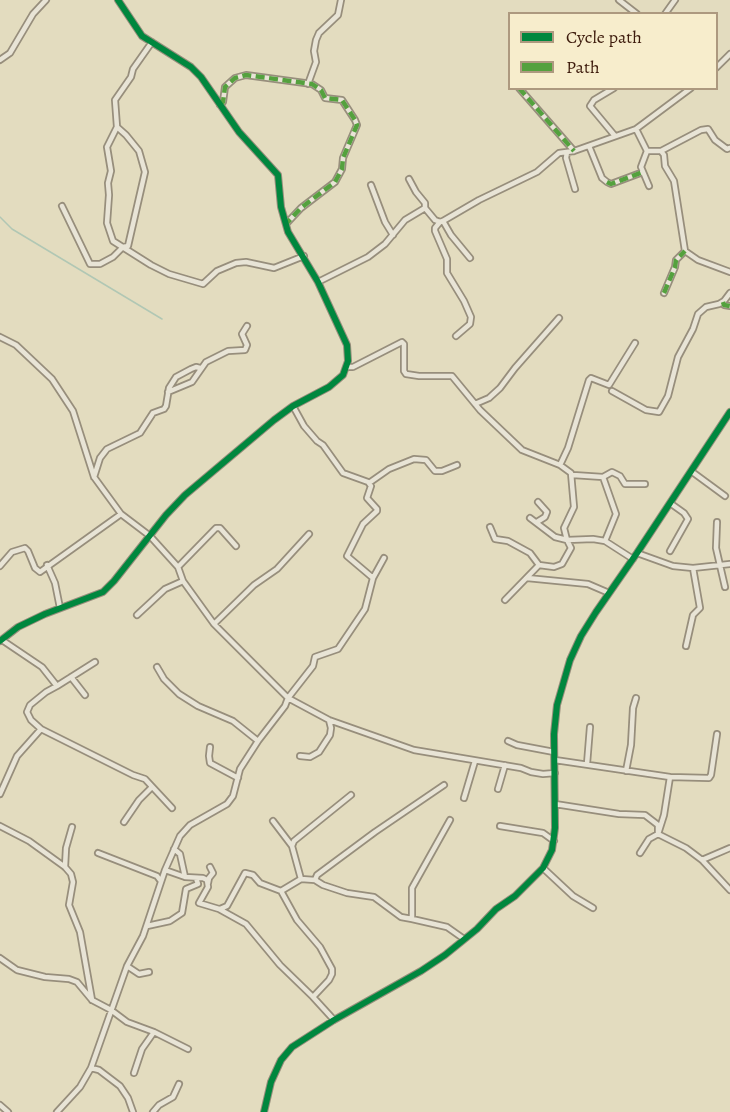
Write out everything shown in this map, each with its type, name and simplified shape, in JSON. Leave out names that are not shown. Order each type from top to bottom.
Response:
[{"type":"street","points":[[0,60],[10,53],[33,14],[46,0]]},
{"type":"street","points":[[57,686],[42,667],[1,640],[18,627],[103,592],[166,515],[206,476],[293,406],[329,387],[343,375],[348,361],[347,345],[318,282],[286,224],[281,207],[278,175],[239,132],[207,84],[191,67],[141,36],[118,0]]},
{"type":"street","points":[[308,84],[316,62],[316,40],[319,33],[338,15],[341,0]]},
{"type":"street","points":[[619,0],[634,12]]},
{"type":"street","points":[[152,42],[115,100],[117,127],[107,147],[111,171],[108,183],[110,195],[107,222],[113,241],[151,266],[203,284],[217,271],[236,263],[246,262],[274,268],[304,256]]},
{"type":"street","points":[[718,67],[730,54]]},
{"type":"street","points":[[220,105],[223,102],[225,87],[242,75],[308,84],[317,87],[325,98],[342,100],[357,125],[343,158],[342,169],[334,182],[301,208],[286,224]]},
{"type":"street","points":[[521,90],[574,151]]},
{"type":"street","points":[[611,90],[594,100],[590,106],[615,136]]},
{"type":"street","points":[[456,336],[470,324],[471,314],[447,273],[447,259],[435,228],[441,222],[479,200],[537,172],[559,153],[574,151],[636,129],[688,90]]},
{"type":"street","points":[[62,206],[90,264],[100,264],[113,257],[123,247],[128,246],[145,172],[139,152],[117,127]]},
{"type":"street","points":[[636,129],[647,151],[641,167],[649,186]]},
{"type":"street","points":[[647,151],[662,151],[701,130],[708,129],[715,140],[727,149],[730,148]]},
{"type":"street","points":[[590,146],[602,178],[611,184],[643,172]]},
{"type":"street","points":[[662,151],[668,172],[674,181],[685,251],[698,260],[730,272]]},
{"type":"street","points":[[567,152],[566,158],[575,189]]},
{"type":"street","points":[[409,179],[425,203],[425,208],[435,220],[441,222],[470,258]]},
{"type":"street","points":[[371,185],[385,222],[393,235]]},
{"type":"street","points":[[318,282],[368,257],[385,244],[405,220],[425,208]]},
{"type":"street","points":[[664,293],[676,260],[685,251]]},
{"type":"street","points":[[612,391],[646,411],[659,412],[668,396],[678,357],[698,314],[706,306],[723,302],[730,293]]},
{"type":"street","points":[[723,302],[724,305],[730,306]]},
{"type":"street","points":[[476,404],[489,398],[500,388],[559,318]]},
{"type":"street","points":[[168,392],[192,382],[206,362],[228,351],[245,350],[247,345],[242,334],[247,326]]},
{"type":"street","points":[[0,337],[16,345],[52,379],[73,411],[94,477],[121,514],[150,536],[178,567],[183,581],[214,624],[288,698],[329,720],[414,750],[505,765],[543,774],[555,772]]},
{"type":"street","points":[[346,367],[352,367],[402,342],[404,344],[405,374],[452,376],[496,427],[522,450],[560,465],[573,475],[603,477],[612,472],[624,479],[625,484],[645,484]]},
{"type":"street","points":[[560,465],[571,439],[589,380],[591,378],[609,385],[635,343]]},
{"type":"street","points":[[94,477],[100,458],[107,449],[140,434],[153,413],[164,409],[171,384],[181,373],[196,367],[200,368]]},
{"type":"street","points":[[293,406],[304,426],[316,441],[323,445],[343,473],[369,483]]},
{"type":"street","points":[[264,1112],[271,1082],[281,1060],[292,1047],[445,955],[477,929],[496,909],[515,896],[543,868],[554,841],[556,705],[570,660],[581,636],[609,592],[730,412]]},
{"type":"street","points":[[369,483],[389,469],[414,459],[426,460],[435,471],[442,471],[457,465]]},
{"type":"street","points":[[691,471],[725,496]]},
{"type":"street","points":[[490,527],[495,539],[508,541],[530,553],[539,565],[554,567],[562,564],[571,548],[564,528],[574,507],[573,475]]},
{"type":"street","points":[[603,477],[616,514],[605,541]]},
{"type":"street","points":[[369,483],[371,486],[367,498],[377,508],[377,512],[363,524],[347,556],[373,578]]},
{"type":"street","points":[[537,522],[545,517],[547,512],[538,502]]},
{"type":"street","points":[[670,502],[688,519],[670,551]]},
{"type":"street","points":[[0,566],[12,552],[25,548],[37,571],[40,572],[121,514]]},
{"type":"street","points":[[530,518],[555,537],[567,540],[605,541],[633,559]]},
{"type":"street","points":[[717,522],[716,548],[725,587]]},
{"type":"street","points":[[178,567],[216,528],[220,528],[236,546]]},
{"type":"street","points":[[214,624],[254,585],[278,569],[309,534]]},
{"type":"street","points":[[637,553],[668,566],[693,568],[730,564]]},
{"type":"street","points":[[57,1112],[80,1087],[91,1068],[127,966],[147,926],[160,880],[180,836],[190,825],[227,804],[233,796],[240,769],[285,706],[288,698],[313,666],[315,657],[338,649],[345,641],[365,609],[373,578],[384,558]]},
{"type":"street","points":[[47,565],[55,583],[60,608]]},
{"type":"street","points":[[506,600],[539,565]]},
{"type":"street","points":[[686,646],[693,615],[700,608],[693,568]]},
{"type":"street","points":[[527,578],[588,584],[609,592]]},
{"type":"street","points":[[137,615],[165,589],[183,581]]},
{"type":"street","points":[[95,662],[46,692],[28,708],[27,712],[31,720],[41,729],[133,775],[146,779],[172,808]]},
{"type":"street","points":[[157,667],[164,679],[179,694],[198,706],[233,721],[258,741]]},
{"type":"street","points":[[71,677],[85,695]]},
{"type":"street","points":[[626,771],[636,698]]},
{"type":"street","points":[[300,756],[310,757],[319,752],[330,735],[329,720]]},
{"type":"street","points":[[587,764],[590,727]]},
{"type":"street","points":[[0,794],[17,756],[41,729]]},
{"type":"street","points":[[555,760],[670,777],[709,778],[717,734]]},
{"type":"street","points":[[508,741],[517,746],[554,752]]},
{"type":"street","points":[[210,747],[210,763],[238,778]]},
{"type":"street","points":[[464,798],[475,761]]},
{"type":"street","points":[[498,789],[505,765]]},
{"type":"street","points":[[661,775],[668,785]]},
{"type":"street","points":[[640,853],[650,839],[658,834],[664,815],[670,777]]},
{"type":"street","points":[[315,880],[317,875],[375,832],[444,785]]},
{"type":"street","points":[[124,822],[152,787]]},
{"type":"street","points":[[292,846],[294,841],[351,795]]},
{"type":"street","points":[[555,804],[605,813],[645,815],[658,825],[658,834]]},
{"type":"street","points":[[412,919],[412,888],[450,820]]},
{"type":"street","points":[[273,821],[292,846],[301,879]]},
{"type":"street","points":[[0,826],[29,841],[71,874],[73,882],[69,905],[80,932],[92,1000]]},
{"type":"street","points":[[500,826],[543,833],[554,841]]},
{"type":"street","points":[[65,867],[66,848],[72,827]]},
{"type":"street","points":[[658,834],[687,848],[702,860],[730,890]]},
{"type":"street","points":[[702,860],[730,848]]},
{"type":"street","points":[[174,849],[180,854],[185,877]]},
{"type":"street","points":[[98,853],[157,876],[160,880]]},
{"type":"street","points":[[210,867],[213,873],[199,903],[219,909],[246,924],[280,966],[334,1020]]},
{"type":"street","points":[[543,868],[573,896],[593,908]]},
{"type":"street","points":[[165,870],[185,877],[203,878],[208,884]]},
{"type":"street","points":[[219,909],[227,906],[245,873],[253,875],[260,883],[281,891],[297,920],[320,947],[332,969],[333,974],[329,980],[313,997]]},
{"type":"street","points":[[147,926],[170,921],[182,913],[186,889],[198,884],[196,878]]},
{"type":"street","points":[[281,891],[301,879],[315,880],[347,893],[374,897],[401,917],[447,927],[464,939]]},
{"type":"street","points":[[0,958],[17,970],[77,982],[92,1000],[128,1022],[188,1049]]},
{"type":"street","points":[[127,966],[139,974],[149,972]]},
{"type":"street","points":[[134,1073],[142,1049],[154,1032]]},
{"type":"street","points":[[91,1068],[105,1074],[120,1086],[133,1112]]},
{"type":"street","points":[[153,1112],[172,1097],[179,1084]]},
{"type":"street","points":[[0,1105],[8,1112]]},
{"type":"waterway","points":[[0,217],[12,229],[162,319]]},
{"type":"marked path","points":[[220,105],[223,102],[225,87],[235,78],[246,75],[312,84],[321,90],[325,98],[342,100],[355,120],[357,125],[343,158],[342,169],[335,182],[301,208],[286,224]]},
{"type":"marked path","points":[[521,90],[574,151]]},
{"type":"marked path","points":[[607,182],[611,184],[643,172]]},
{"type":"marked path","points":[[664,293],[676,260],[685,251]]},
{"type":"marked path","points":[[723,302],[724,305],[730,306]]},
{"type":"cycle path","points":[[0,641],[18,627],[45,614],[103,592],[185,495],[274,420],[293,406],[329,387],[343,375],[348,361],[347,345],[318,282],[288,232],[281,207],[278,175],[239,132],[201,77],[191,67],[142,36],[118,0]]},
{"type":"cycle path","points":[[264,1112],[271,1082],[281,1060],[292,1047],[445,955],[477,929],[496,909],[515,896],[543,868],[552,850],[555,828],[554,734],[557,705],[570,660],[596,612],[730,412]]}]
